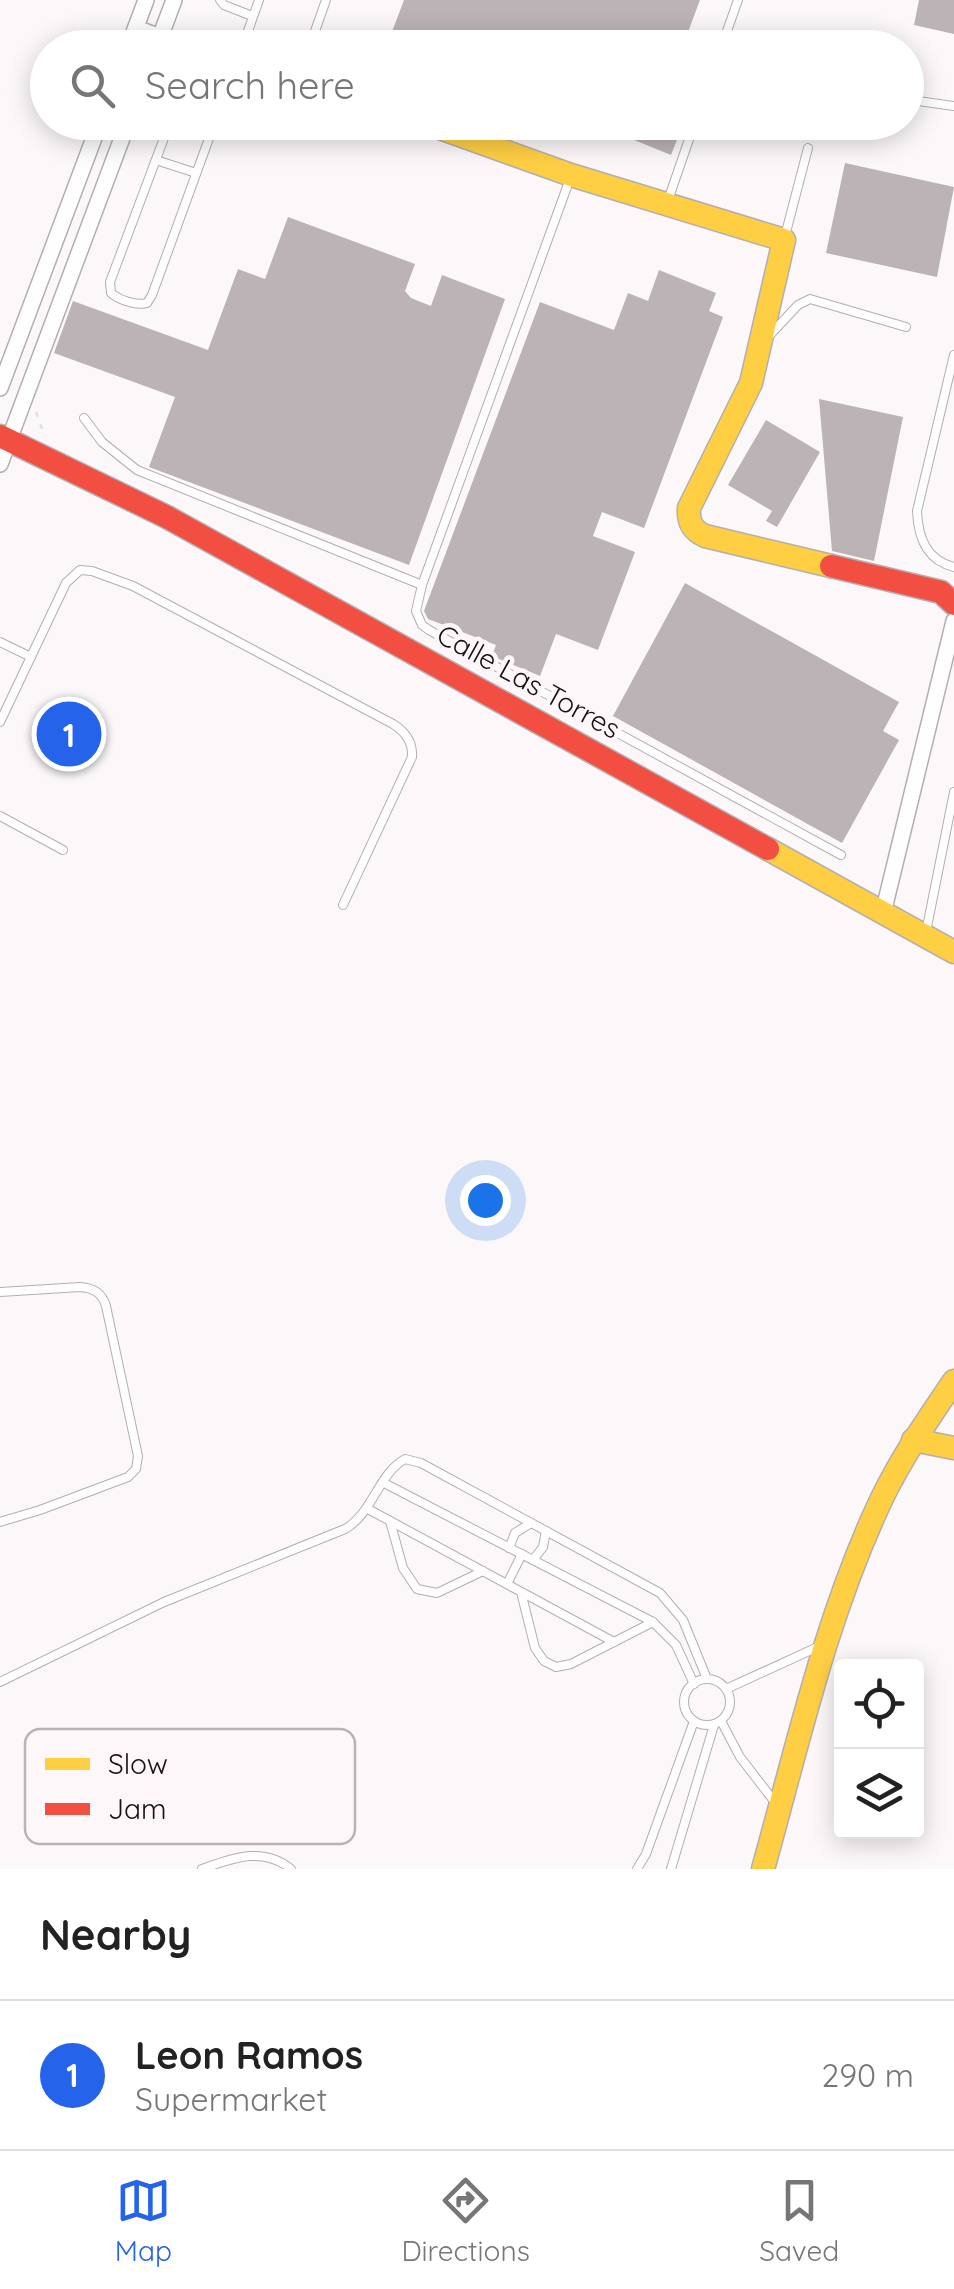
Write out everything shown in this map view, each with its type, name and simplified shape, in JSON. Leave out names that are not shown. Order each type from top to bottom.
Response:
[{"type":"street","points":[[139,30],[136,28],[146,0]]},
{"type":"street","points":[[163,30],[174,0]]},
{"type":"street","points":[[0,388],[7,349],[93,140]]},
{"type":"street","points":[[0,464],[4,438],[32,377],[121,140]]},
{"type":"street","points":[[473,140],[571,175],[784,240],[744,401],[689,508],[692,528],[706,536],[942,592],[954,604]]},
{"type":"street","name":"Calle Las Torres","points":[[4,438],[184,526],[954,952]]},
{"type":"street","points":[[884,914],[954,622]]},
{"type":"street","points":[[763,1869],[828,1642],[867,1530],[914,1440],[954,1381]]},
{"type":"street","points":[[914,1440],[954,1448]]},
{"type":"lane","points":[[220,0],[252,16]]},
{"type":"lane","points":[[248,30],[258,0]]},
{"type":"lane","points":[[315,30],[326,0]]},
{"type":"lane","points":[[727,30],[738,0]]},
{"type":"lane","points":[[924,101],[954,106]]},
{"type":"lane","points":[[163,140],[109,288],[116,296],[139,305],[150,300],[208,140]]},
{"type":"lane","points":[[666,205],[689,140]]},
{"type":"lane","points":[[784,240],[808,148]]},
{"type":"lane","points":[[156,160],[196,173]]},
{"type":"lane","points":[[571,175],[416,611],[422,625],[430,630],[841,856]]},
{"type":"lane","points":[[760,342],[798,304],[810,298],[906,327]]},
{"type":"lane","points":[[954,355],[917,511],[924,547],[944,564],[954,567]]},
{"type":"lane","points":[[84,418],[102,442],[137,470],[422,586]]},
{"type":"lane","points":[[0,722],[66,583],[72,574],[92,570],[133,586],[400,728],[413,746],[412,757],[343,905]]},
{"type":"lane","points":[[0,642],[30,657]]},
{"type":"lane","points":[[926,937],[954,792]]},
{"type":"lane","points":[[0,816],[63,850]]},
{"type":"lane","points":[[0,1292],[80,1287],[100,1295],[106,1306],[138,1456],[136,1468],[128,1476],[0,1522]]},
{"type":"lane","points":[[0,1682],[164,1602],[345,1529],[368,1509],[400,1462],[412,1460],[669,1600],[683,1620],[708,1679],[726,1689]]},
{"type":"lane","points":[[384,1483],[653,1622],[670,1636],[694,1684]]},
{"type":"lane","points":[[368,1509],[614,1642]]},
{"type":"lane","points":[[390,1521],[402,1568],[418,1588],[436,1593],[483,1571]]},
{"type":"lane","points":[[509,1548],[515,1533],[531,1522]]},
{"type":"lane","points":[[532,1560],[543,1547],[546,1530]]},
{"type":"lane","points":[[507,1584],[522,1554]]},
{"type":"lane","points":[[521,1592],[534,1648],[550,1664],[572,1664],[653,1622]]},
{"type":"lane","points":[[726,1689],[828,1642]]},
{"type":"lane","points":[[637,1869],[646,1854],[694,1721],[684,1702],[694,1684],[708,1679]]},
{"type":"lane","points":[[671,1869],[718,1723],[730,1710],[726,1689]]},
{"type":"lane","points":[[694,1721],[718,1723]]},
{"type":"lane","points":[[718,1723],[780,1808]]},
{"type":"lane","points":[[202,1869],[255,1854],[271,1856],[292,1869]]},
{"type":"path","points":[[32,377],[37,421],[44,437]]},
{"type":"building","points":[[404,0],[700,0],[689,30],[393,30]]},
{"type":"building","points":[[919,0],[954,0],[954,34],[914,25]]},
{"type":"building","points":[[634,140],[677,140],[671,155]]},
{"type":"building","points":[[845,163],[954,187],[937,277],[826,253]]},
{"type":"building","points":[[288,217],[415,264],[405,291],[411,298],[431,306],[442,275],[505,299],[409,565],[149,467],[175,397],[54,353],[73,301],[208,350],[238,269],[265,279]]},
{"type":"building","points":[[659,270],[716,293],[709,311],[723,317],[644,528],[602,512],[593,536],[635,552],[598,650],[556,634],[540,676],[492,656],[496,645],[428,619],[424,611],[540,302],[614,330],[628,293],[648,301]]},
{"type":"building","points":[[819,399],[903,417],[874,561],[832,551]]},
{"type":"building","points":[[766,420],[820,452],[777,527],[766,521],[772,511],[728,485]]},
{"type":"building","points":[[685,583],[899,702],[883,731],[899,740],[842,843],[613,716]]},
{"type":"traffic: slow","points":[[473,140],[571,175],[784,240],[751,383],[689,508],[689,517],[694,528],[705,536],[831,566]]},
{"type":"traffic: slow","points":[[768,849],[954,952]]},
{"type":"traffic: slow","points":[[763,1869],[815,1681],[862,1543],[898,1468],[954,1381]]},
{"type":"traffic: slow","points":[[913,1440],[954,1448]]},
{"type":"traffic: jam","points":[[0,436],[167,517],[768,849]]},
{"type":"traffic: jam","points":[[831,566],[941,592],[954,604]]},
{"type":"place","name":"Leon Ramos","points":[[69,734]]}]
